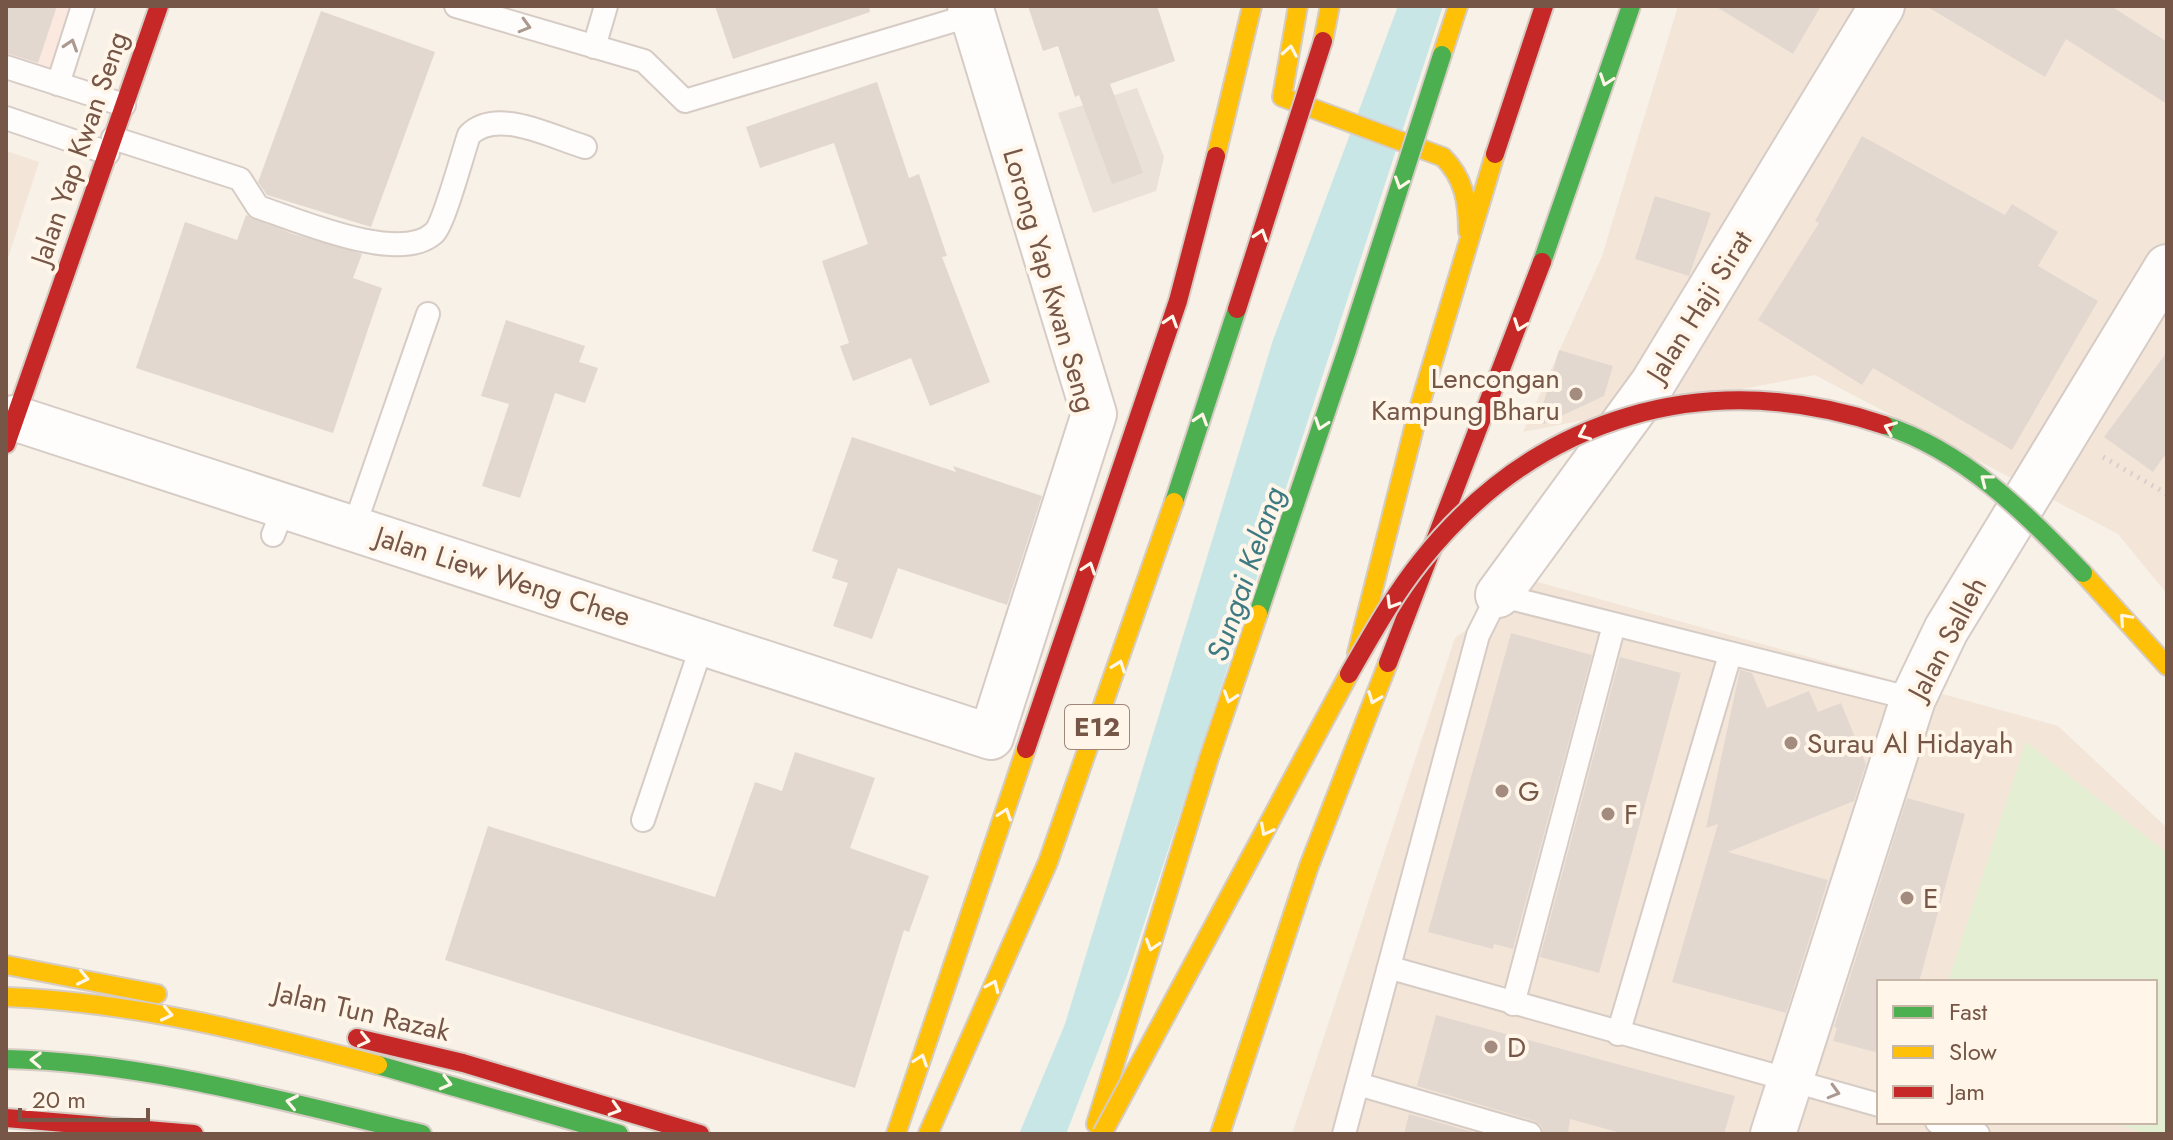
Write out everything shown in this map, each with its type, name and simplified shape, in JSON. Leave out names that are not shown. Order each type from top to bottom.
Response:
[{"type":"main road","name":"Jalan Yap Kwan Seng","points":[[10,431],[159,6]]},
{"type":"main road","points":[[896,1134],[1178,301],[1232,98],[1252,6]]},
{"type":"main road","points":[[1298,6],[1282,97],[1443,157],[1454,166],[1464,187],[1469,216],[1467,249]]},
{"type":"main road","name":"E12","points":[[928,1134],[1048,862],[1135,621],[1323,41],[1330,6]]},
{"type":"main road","points":[[1093,1134],[1209,758],[1458,6]]},
{"type":"main road","points":[[1309,866],[1390,509],[1512,99],[1544,6]]},
{"type":"main road","points":[[1220,1134],[1309,866],[1519,329],[1631,6]]},
{"type":"main road","points":[[1482,135],[1512,99]]},
{"type":"main road","points":[[1443,157],[1464,147]]},
{"type":"main road","points":[[1102,1134],[1340,693],[1398,592],[1443,537],[1503,479],[1549,449],[1659,406],[1728,401],[1794,402],[1845,410],[1906,434],[1961,461],[2007,497],[2053,540],[2167,666]]},
{"type":"main road","name":"Jalan Tun Razak","points":[[6,965],[35,968],[292,1023]]},
{"type":"main road","name":"Jalan Tun Razak","points":[[6,997],[144,1009],[244,1030],[511,1100],[619,1134]]},
{"type":"main road","name":"Jalan Tun Razak","points":[[336,1033],[463,1063],[700,1134]]},
{"type":"main road","points":[[6,1059],[60,1060],[248,1093],[332,1110],[422,1134]]},
{"type":"main road","points":[[6,1118],[46,1128],[191,1134]]},
{"type":"street","name":"Jalan Haji Sirat","points":[[1498,595],[1653,383],[1882,6]]},
{"type":"street","name":"Lorong Yap Kwan Seng","points":[[971,10],[1094,414],[991,737]]},
{"type":"street","name":"Jalan Salleh","points":[[1773,1134],[1913,699],[1946,630],[2167,267]]},
{"type":"street","name":"Jalan Liew Weng Chee","points":[[10,431],[279,519],[354,527],[991,737]]},
{"type":"lane","points":[[58,84],[83,6]]},
{"type":"lane","points":[[456,6],[644,61],[685,101],[971,10]]},
{"type":"lane","points":[[594,47],[606,6]]},
{"type":"lane","points":[[6,67],[124,105]]},
{"type":"lane","points":[[6,118],[240,179],[258,207],[376,243],[398,245],[418,244],[436,232],[469,135],[480,124],[496,121],[585,147]]},
{"type":"lane","points":[[354,527],[428,314]]},
{"type":"lane","points":[[1344,1134],[1478,635],[1498,595],[1913,699]]},
{"type":"lane","points":[[1513,1004],[1614,625]]},
{"type":"lane","points":[[643,820],[703,642]]},
{"type":"lane","points":[[1618,1034],[1730,655]]},
{"type":"lane","points":[[1391,968],[1877,1104]]},
{"type":"lane","points":[[1358,1084],[1530,1134]]},
{"type":"lane","points":[[1944,1124],[1978,1134]]},
{"type":"path","points":[[2064,435],[2167,494]]},
{"type":"shaded area","points":[[6,6],[90,6],[69,69],[6,75]]},
{"type":"shaded area","points":[[1678,6],[2167,6],[2167,594],[2118,534],[1815,375],[1523,432],[1602,256]]},
{"type":"shaded area","points":[[1137,88],[1164,157],[1156,191],[1093,213],[1058,113]]},
{"type":"shaded area","points":[[6,151],[39,162],[6,264]]},
{"type":"shaded area","points":[[1534,581],[2058,726],[2167,828],[2167,1134],[1292,1134],[1455,638]]},
{"type":"green space","points":[[2026,742],[2167,853],[2167,1134],[2148,1134],[2116,1124],[2157,1124],[2157,980],[1949,980]]},
{"type":"water","name":"Sungai Kelang","points":[[1398,6],[1443,6],[1127,976],[1066,1134],[1019,1134],[1065,1024],[1273,340]]},
{"type":"building","points":[[6,6],[57,6],[38,63],[6,53]]},
{"type":"building","points":[[715,6],[869,6],[870,12],[733,59]]},
{"type":"building","points":[[1028,6],[1157,6],[1175,61],[1110,84],[1143,173],[1112,184],[1079,95],[1075,97],[1058,46],[1043,51]]},
{"type":"building","points":[[1715,6],[1821,6],[1793,54]]},
{"type":"building","points":[[1926,6],[2111,6],[2167,42],[2167,104],[2066,39],[2045,77]]},
{"type":"building","points":[[321,11],[435,52],[371,227],[267,195],[258,182]]},
{"type":"building","points":[[877,82],[909,178],[919,174],[947,256],[942,257],[990,382],[930,406],[911,358],[853,381],[840,346],[849,343],[822,261],[868,244],[834,143],[760,168],[746,127]]},
{"type":"building","points":[[1862,136],[2005,215],[2012,204],[2058,232],[2038,266],[2098,301],[2012,450],[1873,368],[1862,385],[1758,320],[1819,223],[1815,221]]},
{"type":"building","points":[[1655,196],[1711,213],[1689,276],[1635,259]]},
{"type":"building","points":[[246,215],[293,234],[362,254],[353,278],[382,288],[333,433],[136,368],[185,222],[237,240]]},
{"type":"building","points":[[506,320],[585,346],[579,362],[598,368],[585,403],[555,393],[520,498],[482,486],[509,404],[481,396]]},
{"type":"building","name":"Lencongan Kampung Bharu","points":[[1559,350],[1613,366],[1604,396],[1544,424],[1538,422]]},
{"type":"building","points":[[2167,352],[2167,452],[2153,472],[2104,437]]},
{"type":"building","points":[[852,437],[956,472],[953,466],[1042,496],[1007,605],[898,568],[872,639],[833,626],[848,583],[832,578],[838,560],[812,551]]},
{"type":"building","name":"G","points":[[1511,633],[1592,655],[1513,949],[1494,944],[1493,949],[1428,932]]},
{"type":"building","name":"F","points":[[1620,657],[1681,673],[1599,973],[1540,957]]},
{"type":"building","points":[[1740,670],[1752,673],[1767,708],[1809,691],[1818,712],[1841,703],[1866,764],[1854,801],[1728,852],[1828,880],[1786,1013],[1672,982],[1718,824],[1706,828]]},
{"type":"building","points":[[795,752],[875,778],[850,848],[929,876],[909,932],[904,930],[855,1088],[445,960],[488,826],[715,897],[755,782],[782,791]]},
{"type":"building","name":"E","points":[[1907,798],[1965,814],[1920,980],[1877,980],[1877,1052],[1833,1041],[1837,1028],[1834,1027]]},
{"type":"building","name":"D","points":[[1436,1015],[1735,1096],[1724,1134],[1624,1134],[1570,1119],[1568,1134],[1544,1134],[1541,1125],[1534,1121],[1417,1086]]},
{"type":"building","points":[[1409,1114],[1480,1134],[1404,1134]]},
{"type":"traffic: fast","points":[[1542,262],[1631,6]]},
{"type":"traffic: fast","points":[[1347,350],[1442,55]]},
{"type":"traffic: fast","points":[[1174,502],[1237,309]]},
{"type":"traffic: fast","points":[[1258,614],[1347,350]]},
{"type":"traffic: fast","points":[[1884,425],[1913,436],[1967,467],[2039,528],[2083,573]]},
{"type":"traffic: fast","points":[[6,1059],[111,1067],[163,1076],[268,1097],[422,1134]]},
{"type":"traffic: fast","points":[[378,1065],[619,1134]]},
{"type":"traffic: slow","points":[[1216,156],[1252,6]]},
{"type":"traffic: slow","points":[[1298,6],[1282,97],[1443,157],[1456,173],[1463,191],[1468,231]]},
{"type":"traffic: slow","points":[[1323,41],[1330,6]]},
{"type":"traffic: slow","points":[[1442,55],[1458,6]]},
{"type":"traffic: slow","points":[[1357,653],[1419,408],[1495,154]]},
{"type":"traffic: slow","points":[[928,1134],[1048,862],[1174,502]]},
{"type":"traffic: slow","points":[[2083,573],[2167,666]]},
{"type":"traffic: slow","points":[[1096,1124],[1209,758],[1258,614]]},
{"type":"traffic: slow","points":[[1220,1134],[1309,866],[1388,663]]},
{"type":"traffic: slow","points":[[1102,1134],[1349,674]]},
{"type":"traffic: slow","points":[[896,1134],[1026,749]]},
{"type":"traffic: slow","points":[[6,965],[157,994]]},
{"type":"traffic: slow","points":[[6,997],[148,1012],[378,1065]]},
{"type":"traffic: jam","points":[[6,444],[159,6]]},
{"type":"traffic: jam","points":[[1495,154],[1544,6]]},
{"type":"traffic: jam","points":[[1237,309],[1323,41]]},
{"type":"traffic: jam","points":[[1026,749],[1178,301],[1216,156]]},
{"type":"traffic: jam","points":[[1388,663],[1542,262]]},
{"type":"traffic: jam","points":[[1349,674],[1411,574],[1467,511],[1517,470],[1572,438],[1630,416],[1690,404],[1753,401],[1818,408],[1884,425]]},
{"type":"traffic: jam","points":[[357,1038],[463,1063],[700,1134]]},
{"type":"traffic: jam","points":[[6,1118],[194,1134]]},
{"type":"place","name":"Lencongan Kampung Bharu","points":[[1576,394]]},
{"type":"place","name":"Surau Al Hidayah","points":[[1791,743]]},
{"type":"place","name":"G","points":[[1502,791]]},
{"type":"place","name":"F","points":[[1608,814]]},
{"type":"place","name":"E","points":[[1907,898]]},
{"type":"place","name":"D","points":[[1491,1047]]}]
